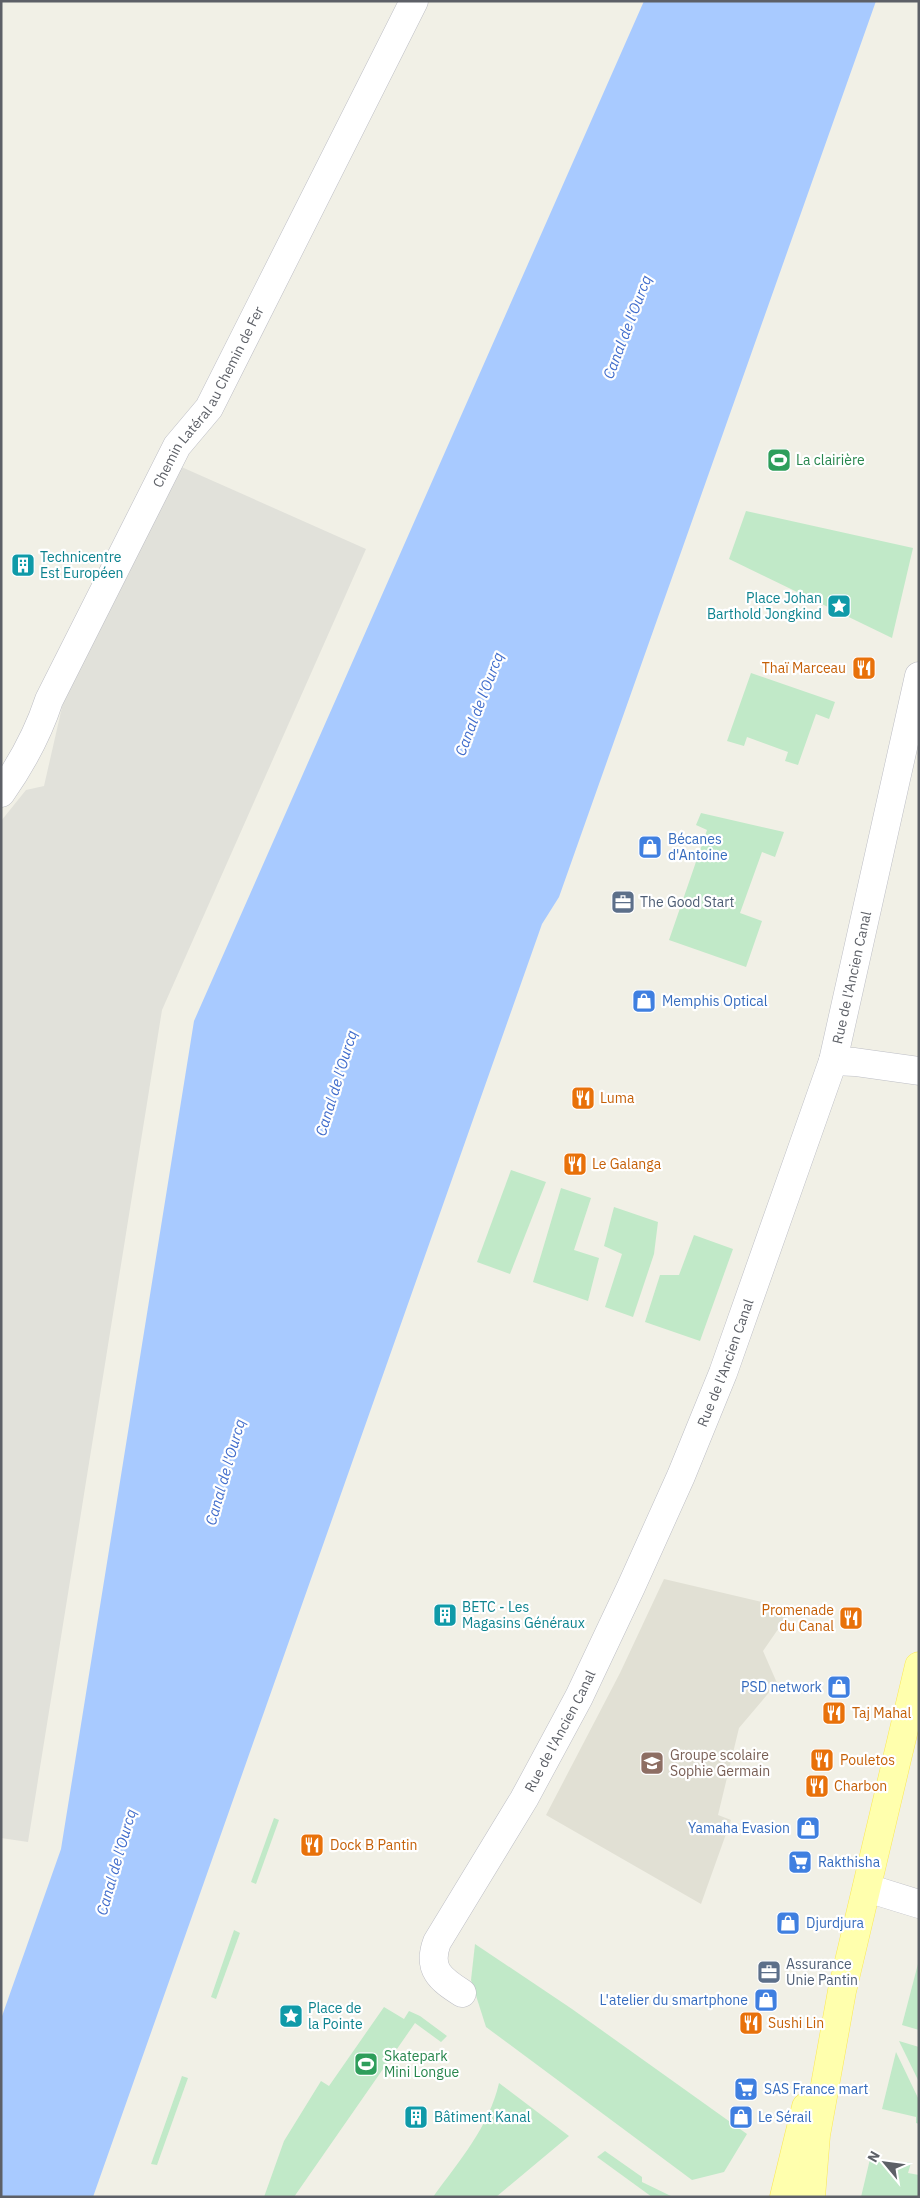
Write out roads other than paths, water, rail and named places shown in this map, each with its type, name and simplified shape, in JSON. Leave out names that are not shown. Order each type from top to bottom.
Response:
[{"type":"main road","points":[[811,2197],[816,2135],[842,1991],[919,1666]]},
{"type":"main road","points":[[784,2197],[820,2057],[842,1991]]},
{"type":"street","name":"Chemin Latéral au Chemin de Fer","points":[[1,793],[20,766],[40,728],[49,700],[177,446],[209,408],[414,1]]},
{"type":"street","name":"Rue de l'Ancien Canal","points":[[462,1994],[444,1982],[434,1968],[432,1956],[437,1942],[524,1799],[579,1697],[632,1587],[681,1476],[723,1373],[833,1061],[919,676]]},
{"type":"street","points":[[833,1061],[855,1062],[919,1071]]},
{"type":"street","points":[[867,1888],[919,1904]]},
{"type":"water","name":"Canal de l'Ourcq","points":[[644,1],[876,1],[559,897],[542,924],[93,2197],[1,2197],[1,2019],[61,1849],[194,1021]]},
{"type":"place","name":"La clairière","points":[[779,460]]},
{"type":"place","name":"Technicentre Est Européen","points":[[23,565]]},
{"type":"place","name":"Place Johan Barthold Jongkind","points":[[839,606]]},
{"type":"place","name":"Thaï Marceau","points":[[864,668]]},
{"type":"place","name":"Bécanes d'Antoine","points":[[650,847]]},
{"type":"place","name":"The Good Start","points":[[623,902]]},
{"type":"place","name":"Memphis Optical","points":[[644,1001]]},
{"type":"place","name":"Luma","points":[[583,1098]]},
{"type":"place","name":"Le Galanga","points":[[575,1164]]},
{"type":"place","name":"BETC - Les Magasins Généraux","points":[[445,1615]]},
{"type":"place","name":"Promenade du Canal","points":[[851,1618]]},
{"type":"place","name":"PSD network","points":[[839,1687]]},
{"type":"place","name":"Taj Mahal","points":[[834,1713]]},
{"type":"place","name":"Pouletos","points":[[822,1760]]},
{"type":"place","name":"Groupe scolaire Sophie Germain","points":[[652,1763]]},
{"type":"place","name":"Charbon","points":[[817,1786]]},
{"type":"place","name":"Yamaha Evasion","points":[[808,1828]]},
{"type":"place","name":"Dock B Pantin","points":[[312,1845]]},
{"type":"place","name":"Rakthisha","points":[[800,1862]]},
{"type":"place","name":"Djurdjura","points":[[788,1923]]},
{"type":"place","name":"Assurance Unie Pantin","points":[[769,1972]]},
{"type":"place","name":"L'atelier du smartphone","points":[[766,2000]]},
{"type":"place","name":"Place de la Pointe","points":[[291,2016]]},
{"type":"place","name":"Sushi Lin","points":[[751,2023]]},
{"type":"place","name":"Skatepark Mini Longue","points":[[366,2064]]},
{"type":"place","name":"SAS France mart","points":[[746,2089]]},
{"type":"place","name":"Bâtiment Kanal","points":[[416,2117]]},
{"type":"place","name":"Le Sérail","points":[[741,2117]]}]
